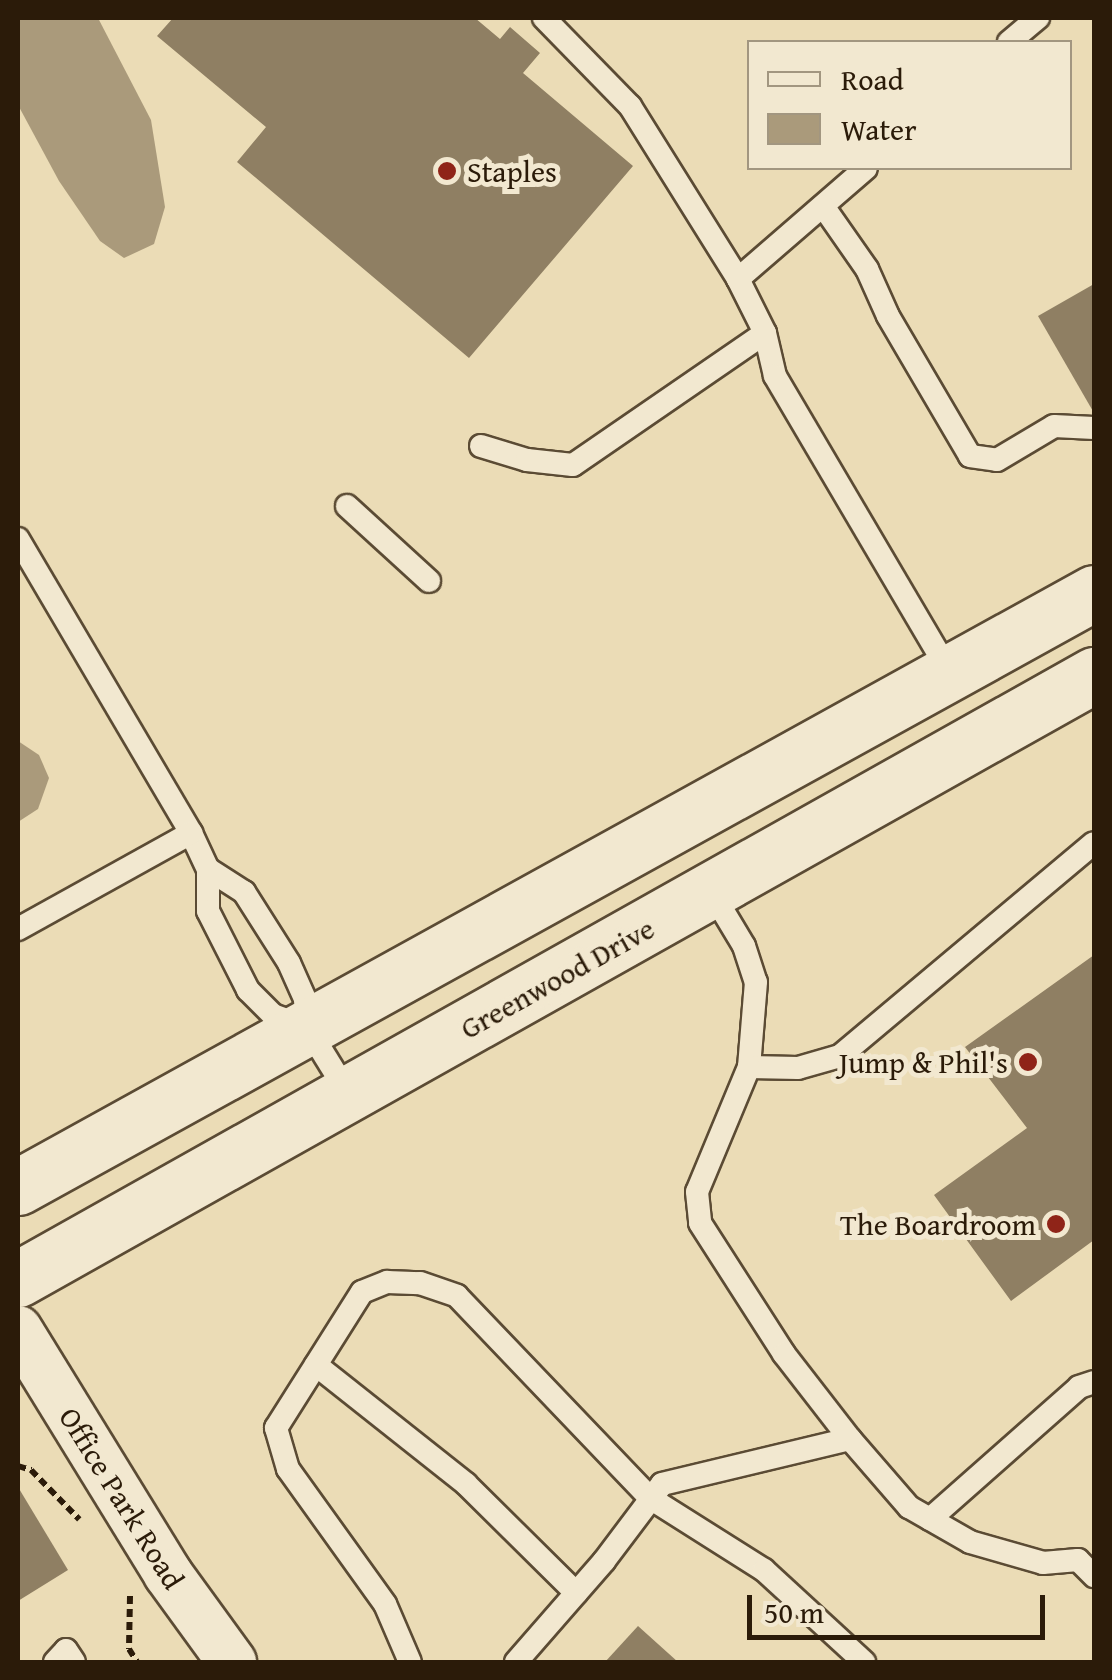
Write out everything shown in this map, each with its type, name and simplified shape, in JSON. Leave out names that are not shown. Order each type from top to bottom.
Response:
[{"type":"street","points":[[18,1188],[1094,593]]},
{"type":"street","name":"Greenwood Drive","points":[[18,1279],[1094,675]]},
{"type":"street","name":"Office Park Road","points":[[18,1330],[168,1574],[232,1662]]},
{"type":"lane","points":[[544,18],[630,106],[738,279],[765,333],[775,376],[950,673]]},
{"type":"lane","points":[[1012,40],[1038,18]]},
{"type":"lane","points":[[738,279],[864,170]]},
{"type":"lane","points":[[823,206],[868,269],[888,316],[970,456],[997,460],[1054,426],[1094,428]]},
{"type":"lane","points":[[481,446],[527,460],[572,465],[765,333]]},
{"type":"lane","points":[[347,506],[428,581]]},
{"type":"lane","points":[[18,539],[191,833],[208,870],[208,911],[248,990],[273,1015],[308,1027]]},
{"type":"lane","points":[[18,929],[191,833]]},
{"type":"lane","points":[[749,1067],[798,1068],[840,1056],[1094,843]]},
{"type":"lane","points":[[208,870],[244,892],[288,963],[304,999],[308,1027],[348,1095]]},
{"type":"lane","points":[[711,891],[744,946],[756,982],[749,1067],[698,1192],[700,1223],[784,1354],[850,1439],[910,1507],[970,1542],[1043,1563],[1078,1560],[1094,1576]]},
{"type":"lane","points":[[410,1662],[385,1604],[288,1469],[276,1428],[362,1292],[387,1282],[420,1282],[458,1296],[650,1498],[764,1570],[864,1662]]},
{"type":"lane","points":[[316,1365],[466,1484],[576,1594]]},
{"type":"lane","points":[[930,1519],[1079,1387],[1094,1382]]},
{"type":"lane","points":[[516,1662],[576,1594],[662,1484],[850,1439]]},
{"type":"lane","points":[[55,1662],[66,1650],[74,1662]]},
{"type":"path","points":[[18,1466],[31,1470],[56,1493],[91,1535]]},
{"type":"path","points":[[122,1582],[130,1596],[129,1649],[137,1662]]},
{"type":"water","points":[[18,18],[98,18],[151,120],[165,207],[154,244],[124,258],[100,241],[59,181],[18,105]]},
{"type":"water","points":[[18,741],[39,755],[49,778],[38,809],[18,822]]},
{"type":"building","points":[[173,18],[475,18],[500,39],[510,27],[540,53],[523,73],[633,166],[469,358],[237,162],[266,127],[157,36]]},
{"type":"building","points":[[1094,284],[1094,413],[1038,316]]},
{"type":"building","points":[[1094,955],[1094,1240],[1011,1301],[934,1195],[1027,1128],[965,1047]]},
{"type":"building","points":[[18,1487],[68,1570],[18,1601]]},
{"type":"building","points":[[638,1626],[678,1662],[605,1662]]},
{"type":"place","name":"Staples","points":[[447,171]]},
{"type":"place","name":"Jump & Phil's","points":[[1028,1062]]},
{"type":"place","name":"The Boardroom","points":[[1056,1224]]}]
